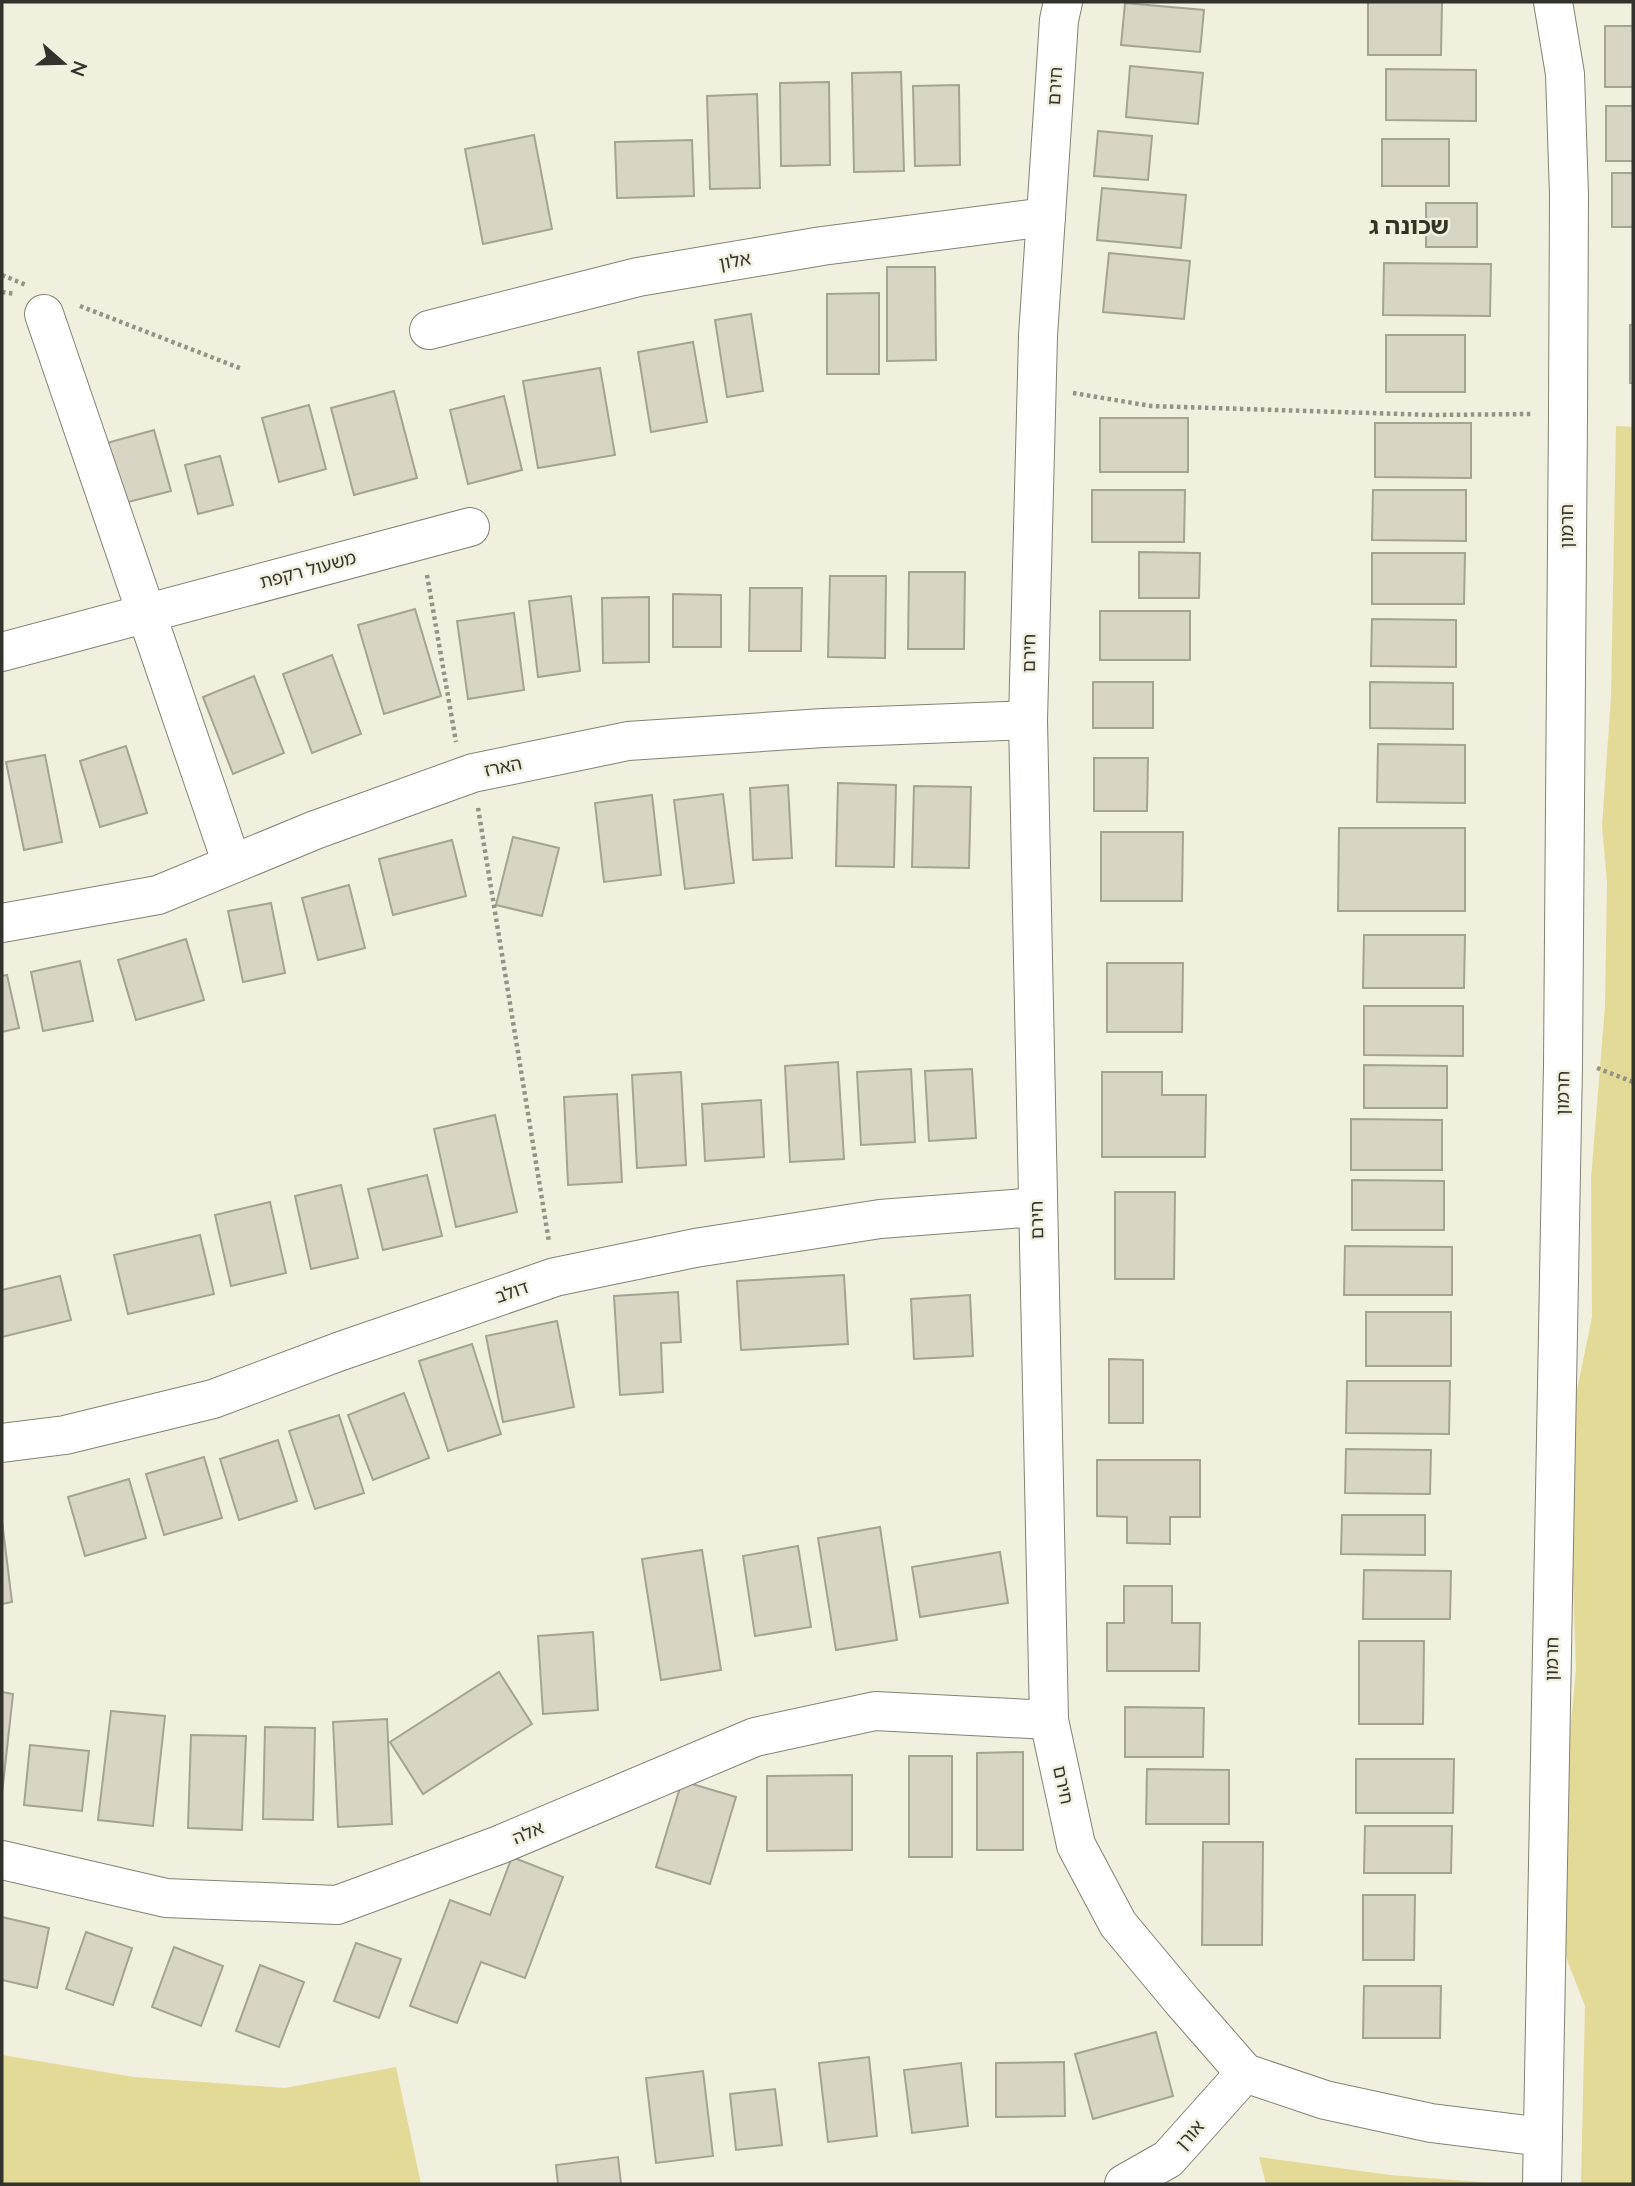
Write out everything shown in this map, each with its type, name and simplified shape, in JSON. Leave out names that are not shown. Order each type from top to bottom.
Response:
[{"type":"street","name":"חירם","points":[[1063,2],[1059,20],[1045,217],[1036,386],[1028,720],[1049,1720],[1076,1845],[1118,1924],[1245,2073]]},
{"type":"street","name":"חרמון","points":[[1542,2184],[1563,1079],[1568,414],[1569,195],[1565,74],[1553,2]]},
{"type":"street","name":"אלון","points":[[429,330],[638,277],[822,246],[1045,217]]},
{"type":"street","points":[[50,301],[146,613],[232,864]]},
{"type":"street","name":"משעול רקפת","points":[[2,652],[470,527]]},
{"type":"street","name":"הארז","points":[[2,923],[158,895],[314,830],[468,775],[628,741],[823,728],[1028,720]]},
{"type":"street","name":"דולב","points":[[2,1443],[65,1435],[213,1399],[338,1352],[555,1277],[695,1248],[880,1219],[1037,1207]]},
{"type":"street","name":"אלה","points":[[2,1860],[166,1898],[337,1905],[499,1845],[755,1737],[875,1711],[1049,1720]]},
{"type":"street","points":[[1245,2073],[1325,2099],[1431,2123],[1543,2137]]},
{"type":"street","name":"אורן","points":[[1124,2184],[1168,2159],[1245,2073]]},
{"type":"path","points":[[2,275],[50,301],[242,369]]},
{"type":"path","points":[[1036,386],[1151,406],[1433,415],[1568,414]]},
{"type":"path","points":[[421,540],[468,775],[555,1277]]},
{"type":"shaded area","points":[[1616,426],[1633,427],[1633,2184],[1581,2184],[1585,2006],[1552,1921],[1576,1670],[1568,1434],[1592,1317],[1591,1179],[1605,1006],[1607,882],[1602,826],[1611,697]]},
{"type":"shaded area","points":[[2,2055],[134,2077],[285,2088],[396,2067],[421,2184],[2,2184]]},
{"type":"shaded area","points":[[1259,2157],[1390,2175],[1505,2184],[1266,2184]]},
{"type":"building","points":[[1368,2],[1442,2],[1441,55],[1368,55]]},
{"type":"building","points":[[1125,3],[1204,10],[1200,52],[1121,45]]},
{"type":"building","points":[[1605,26],[1633,26],[1633,87],[1605,87]]},
{"type":"building","points":[[1130,66],[1203,73],[1198,124],[1126,117]]},
{"type":"building","points":[[1386,69],[1476,70],[1476,121],[1386,120]]},
{"type":"building","points":[[901,72],[904,171],[854,172],[852,73]]},
{"type":"building","points":[[829,82],[830,165],[781,166],[780,83]]},
{"type":"building","points":[[959,85],[960,165],[915,166],[913,86]]},
{"type":"building","points":[[757,94],[760,188],[710,189],[707,96]]},
{"type":"building","points":[[1606,106],[1633,106],[1633,161],[1606,161]]},
{"type":"building","points":[[1098,131],[1152,136],[1148,180],[1094,176]]},
{"type":"building","points":[[534,135],[552,229],[483,244],[465,149]]},
{"type":"building","points":[[1382,139],[1449,139],[1449,186],[1382,186]]},
{"type":"building","points":[[692,140],[694,196],[617,198],[615,142]]},
{"type":"building","points":[[1612,173],[1633,173],[1633,227],[1612,227]]},
{"type":"building","points":[[1102,188],[1186,195],[1181,248],[1097,240]]},
{"type":"building","points":[[1426,203],[1477,203],[1477,247],[1426,247]]},
{"type":"building","points":[[1109,253],[1190,261],[1184,319],[1103,312]]},
{"type":"building","points":[[1384,263],[1491,264],[1490,316],[1383,315]]},
{"type":"building","points":[[887,267],[935,267],[936,360],[887,361]]},
{"type":"building","points":[[879,293],[879,374],[827,374],[827,294]]},
{"type":"building","points":[[751,314],[763,391],[727,397],[715,320]]},
{"type":"building","points":[[1630,325],[1633,325],[1633,383],[1630,383]]},
{"type":"building","points":[[1386,335],[1465,335],[1465,392],[1386,392]]},
{"type":"building","points":[[693,342],[707,422],[651,432],[638,352]]},
{"type":"building","points":[[600,368],[615,455],[538,468],[523,381]]},
{"type":"building","points":[[394,391],[417,478],[354,495],[331,408]]},
{"type":"building","points":[[504,396],[522,470],[468,484],[450,410]]},
{"type":"building","points":[[309,405],[326,469],[279,482],[262,418]]},
{"type":"building","points":[[1100,418],[1188,418],[1188,472],[1100,472]]},
{"type":"building","points":[[1375,423],[1471,423],[1471,478],[1375,477]]},
{"type":"building","points":[[154,430],[171,491],[124,503],[107,443]]},
{"type":"building","points":[[220,456],[233,505],[198,514],[185,465]]},
{"type":"building","points":[[1092,490],[1185,490],[1184,542],[1092,542]]},
{"type":"building","points":[[1373,490],[1466,490],[1466,541],[1372,540]]},
{"type":"building","points":[[1139,552],[1200,553],[1199,598],[1139,598]]},
{"type":"building","points":[[1372,553],[1465,553],[1464,604],[1372,604]]},
{"type":"building","points":[[909,572],[965,572],[964,649],[908,649]]},
{"type":"building","points":[[830,576],[886,576],[885,658],[828,657]]},
{"type":"building","points":[[750,588],[802,588],[801,651],[749,651]]},
{"type":"building","points":[[673,594],[721,595],[721,647],[673,647]]},
{"type":"building","points":[[571,596],[580,671],[538,677],[529,601]]},
{"type":"building","points":[[649,597],[649,662],[603,663],[602,598]]},
{"type":"building","points":[[415,609],[441,696],[384,714],[358,625]]},
{"type":"building","points":[[1100,611],[1190,611],[1190,660],[1100,660]]},
{"type":"building","points":[[514,613],[524,690],[468,699],[457,621]]},
{"type":"building","points":[[1372,619],[1456,620],[1456,667],[1371,666]]},
{"type":"building","points":[[332,655],[361,734],[312,753],[283,674]]},
{"type":"building","points":[[254,676],[284,753],[233,774],[203,697]]},
{"type":"building","points":[[1093,682],[1153,682],[1153,728],[1093,728]]},
{"type":"building","points":[[1370,682],[1453,683],[1453,729],[1370,728]]},
{"type":"building","points":[[1378,744],[1465,745],[1465,803],[1377,802]]},
{"type":"building","points":[[126,746],[147,813],[100,827],[80,761]]},
{"type":"building","points":[[45,755],[62,842],[24,850],[6,762]]},
{"type":"building","points":[[1094,758],[1148,758],[1147,811],[1094,811]]},
{"type":"building","points":[[838,783],[896,785],[894,867],[836,866]]},
{"type":"building","points":[[788,785],[792,858],[753,860],[750,788]]},
{"type":"building","points":[[914,786],[971,787],[969,868],[912,867]]},
{"type":"building","points":[[723,794],[734,883],[685,889],[674,800]]},
{"type":"building","points":[[652,795],[661,875],[604,882],[595,803]]},
{"type":"building","points":[[1339,828],[1465,828],[1465,911],[1338,911]]},
{"type":"building","points":[[1101,832],[1183,832],[1182,901],[1101,901]]},
{"type":"building","points":[[513,837],[559,848],[542,916],[496,905]]},
{"type":"building","points":[[452,840],[466,896],[393,915],[379,859]]},
{"type":"building","points":[[349,885],[365,948],[318,960],[302,898]]},
{"type":"building","points":[[271,903],[285,973],[243,982],[228,911]]},
{"type":"building","points":[[1364,935],[1465,935],[1464,988],[1363,988]]},
{"type":"building","points":[[186,939],[204,1000],[136,1020],[118,960]]},
{"type":"building","points":[[80,961],[93,1021],[43,1031],[31,972]]},
{"type":"building","points":[[1107,963],[1183,963],[1182,1032],[1107,1032]]},
{"type":"building","points":[[7,975],[19,1028],[2,1032],[2,976]]},
{"type":"building","points":[[1364,1006],[1463,1006],[1463,1056],[1364,1055]]},
{"type":"building","points":[[838,1062],[844,1159],[790,1162],[785,1066]]},
{"type":"building","points":[[1364,1065],[1447,1066],[1447,1108],[1364,1108]]},
{"type":"building","points":[[911,1069],[915,1142],[861,1145],[857,1072]]},
{"type":"building","points":[[972,1069],[976,1138],[929,1141],[925,1071]]},
{"type":"building","points":[[681,1072],[686,1165],[637,1168],[632,1075]]},
{"type":"building","points":[[1102,1072],[1162,1072],[1162,1095],[1206,1095],[1205,1157],[1102,1157]]},
{"type":"building","points":[[617,1094],[622,1182],[568,1185],[564,1097]]},
{"type":"building","points":[[761,1100],[764,1157],[705,1161],[702,1104]]},
{"type":"building","points":[[495,1115],[517,1212],[456,1227],[434,1129]]},
{"type":"building","points":[[1351,1119],[1442,1120],[1442,1170],[1351,1170]]},
{"type":"building","points":[[427,1175],[442,1236],[383,1250],[368,1189]]},
{"type":"building","points":[[1352,1180],[1444,1181],[1444,1230],[1352,1230]]},
{"type":"building","points":[[341,1185],[358,1258],[311,1269],[295,1196]]},
{"type":"building","points":[[1115,1192],[1175,1192],[1174,1279],[1115,1279]]},
{"type":"building","points":[[270,1202],[286,1273],[231,1286],[215,1215]]},
{"type":"building","points":[[200,1235],[214,1294],[128,1314],[114,1255]]},
{"type":"building","points":[[1345,1246],[1452,1247],[1452,1295],[1344,1295]]},
{"type":"building","points":[[844,1275],[848,1344],[741,1350],[737,1281]]},
{"type":"building","points":[[60,1276],[71,1320],[2,1337],[2,1290]]},
{"type":"building","points":[[678,1292],[681,1342],[661,1343],[663,1392],[620,1395],[614,1296]]},
{"type":"building","points":[[970,1295],[973,1356],[914,1359],[911,1299]]},
{"type":"building","points":[[1366,1312],[1451,1312],[1451,1366],[1366,1366]]},
{"type":"building","points":[[557,1321],[574,1407],[503,1422],[486,1336]]},
{"type":"building","points":[[472,1344],[501,1434],[448,1451],[419,1361]]},
{"type":"building","points":[[1109,1359],[1143,1360],[1143,1423],[1109,1423]]},
{"type":"building","points":[[1347,1381],[1450,1381],[1449,1434],[1346,1433]]},
{"type":"building","points":[[404,1393],[429,1458],[373,1480],[348,1415]]},
{"type":"building","points":[[339,1415],[364,1493],[315,1509],[289,1431]]},
{"type":"building","points":[[278,1440],[297,1501],[239,1520],[220,1459]]},
{"type":"building","points":[[1346,1449],[1431,1450],[1430,1494],[1345,1493]]},
{"type":"building","points":[[204,1457],[222,1518],[164,1535],[146,1474]]},
{"type":"building","points":[[1097,1460],[1200,1460],[1200,1517],[1170,1517],[1170,1544],[1127,1543],[1127,1517],[1097,1516]]},
{"type":"building","points":[[129,1479],[146,1538],[85,1556],[68,1497]]},
{"type":"building","points":[[1342,1515],[1425,1515],[1425,1555],[1341,1554]]},
{"type":"building","points":[[2,1521],[12,1602],[2,1604]]},
{"type":"building","points":[[880,1527],[897,1640],[836,1650],[818,1538]]},
{"type":"building","points":[[798,1546],[811,1627],[755,1636],[743,1556]]},
{"type":"building","points":[[702,1550],[721,1670],[661,1680],[642,1559]]},
{"type":"building","points":[[1000,1552],[1008,1603],[920,1617],[912,1567]]},
{"type":"building","points":[[1364,1570],[1451,1571],[1450,1619],[1363,1619]]},
{"type":"building","points":[[1124,1586],[1172,1586],[1172,1623],[1200,1623],[1199,1671],[1107,1671],[1107,1623],[1124,1623]]},
{"type":"building","points":[[593,1632],[598,1710],[543,1714],[538,1636]]},
{"type":"building","points":[[1359,1641],[1424,1641],[1423,1724],[1359,1724]]},
{"type":"building","points":[[499,1672],[532,1724],[423,1794],[390,1742]]},
{"type":"building","points":[[2,1692],[13,1694],[2,1794]]},
{"type":"building","points":[[1125,1707],[1204,1708],[1203,1757],[1125,1757]]},
{"type":"building","points":[[111,1711],[165,1716],[153,1826],[98,1820]]},
{"type":"building","points":[[387,1719],[392,1824],[338,1827],[333,1722]]},
{"type":"building","points":[[265,1727],[315,1728],[313,1820],[263,1819]]},
{"type":"building","points":[[191,1735],[246,1736],[242,1830],[188,1828]]},
{"type":"building","points":[[30,1745],[89,1751],[82,1811],[24,1805]]},
{"type":"building","points":[[1023,1752],[1023,1850],[977,1850],[977,1753]]},
{"type":"building","points":[[909,1756],[952,1756],[952,1857],[909,1857]]},
{"type":"building","points":[[1356,1759],[1454,1759],[1453,1813],[1356,1813]]},
{"type":"building","points":[[1147,1769],[1229,1770],[1229,1824],[1146,1824]]},
{"type":"building","points":[[852,1775],[852,1850],[767,1851],[767,1776]]},
{"type":"building","points":[[682,1781],[736,1797],[710,1884],[656,1867]]},
{"type":"building","points":[[1365,1826],[1452,1826],[1451,1873],[1364,1873]]},
{"type":"building","points":[[1203,1842],[1263,1842],[1262,1945],[1202,1945]]},
{"type":"building","points":[[512,1857],[563,1877],[525,1978],[481,1962],[457,2023],[410,2006],[450,1900],[490,1915]]},
{"type":"building","points":[[1363,1895],[1415,1895],[1414,1960],[1363,1960]]},
{"type":"building","points":[[2,1917],[49,1928],[37,1988],[2,1980]]},
{"type":"building","points":[[86,1932],[132,1948],[113,2005],[66,1989]]},
{"type":"building","points":[[356,1943],[401,1959],[379,2018],[334,2001]]},
{"type":"building","points":[[174,1947],[223,1966],[201,2026],[152,2007]]},
{"type":"building","points":[[260,1965],[304,1982],[279,2047],[236,2031]]},
{"type":"building","points":[[1364,1986],[1441,1986],[1440,2038],[1363,2038]]},
{"type":"building","points":[[1156,2032],[1173,2096],[1093,2119],[1075,2054]]},
{"type":"building","points":[[869,2057],[877,2136],[828,2142],[819,2063]]},
{"type":"building","points":[[1064,2062],[1065,2116],[996,2117],[996,2063]]},
{"type":"building","points":[[961,2063],[968,2126],[912,2133],[904,2070]]},
{"type":"building","points":[[703,2071],[713,2156],[656,2163],[646,2078]]},
{"type":"building","points":[[775,2089],[782,2145],[736,2150],[730,2094]]},
{"type":"building","points":[[618,2157],[621,2184],[558,2184],[556,2165]]},
{"type":"district","name":"שכונה ג","points":[[1409,226]]}]
